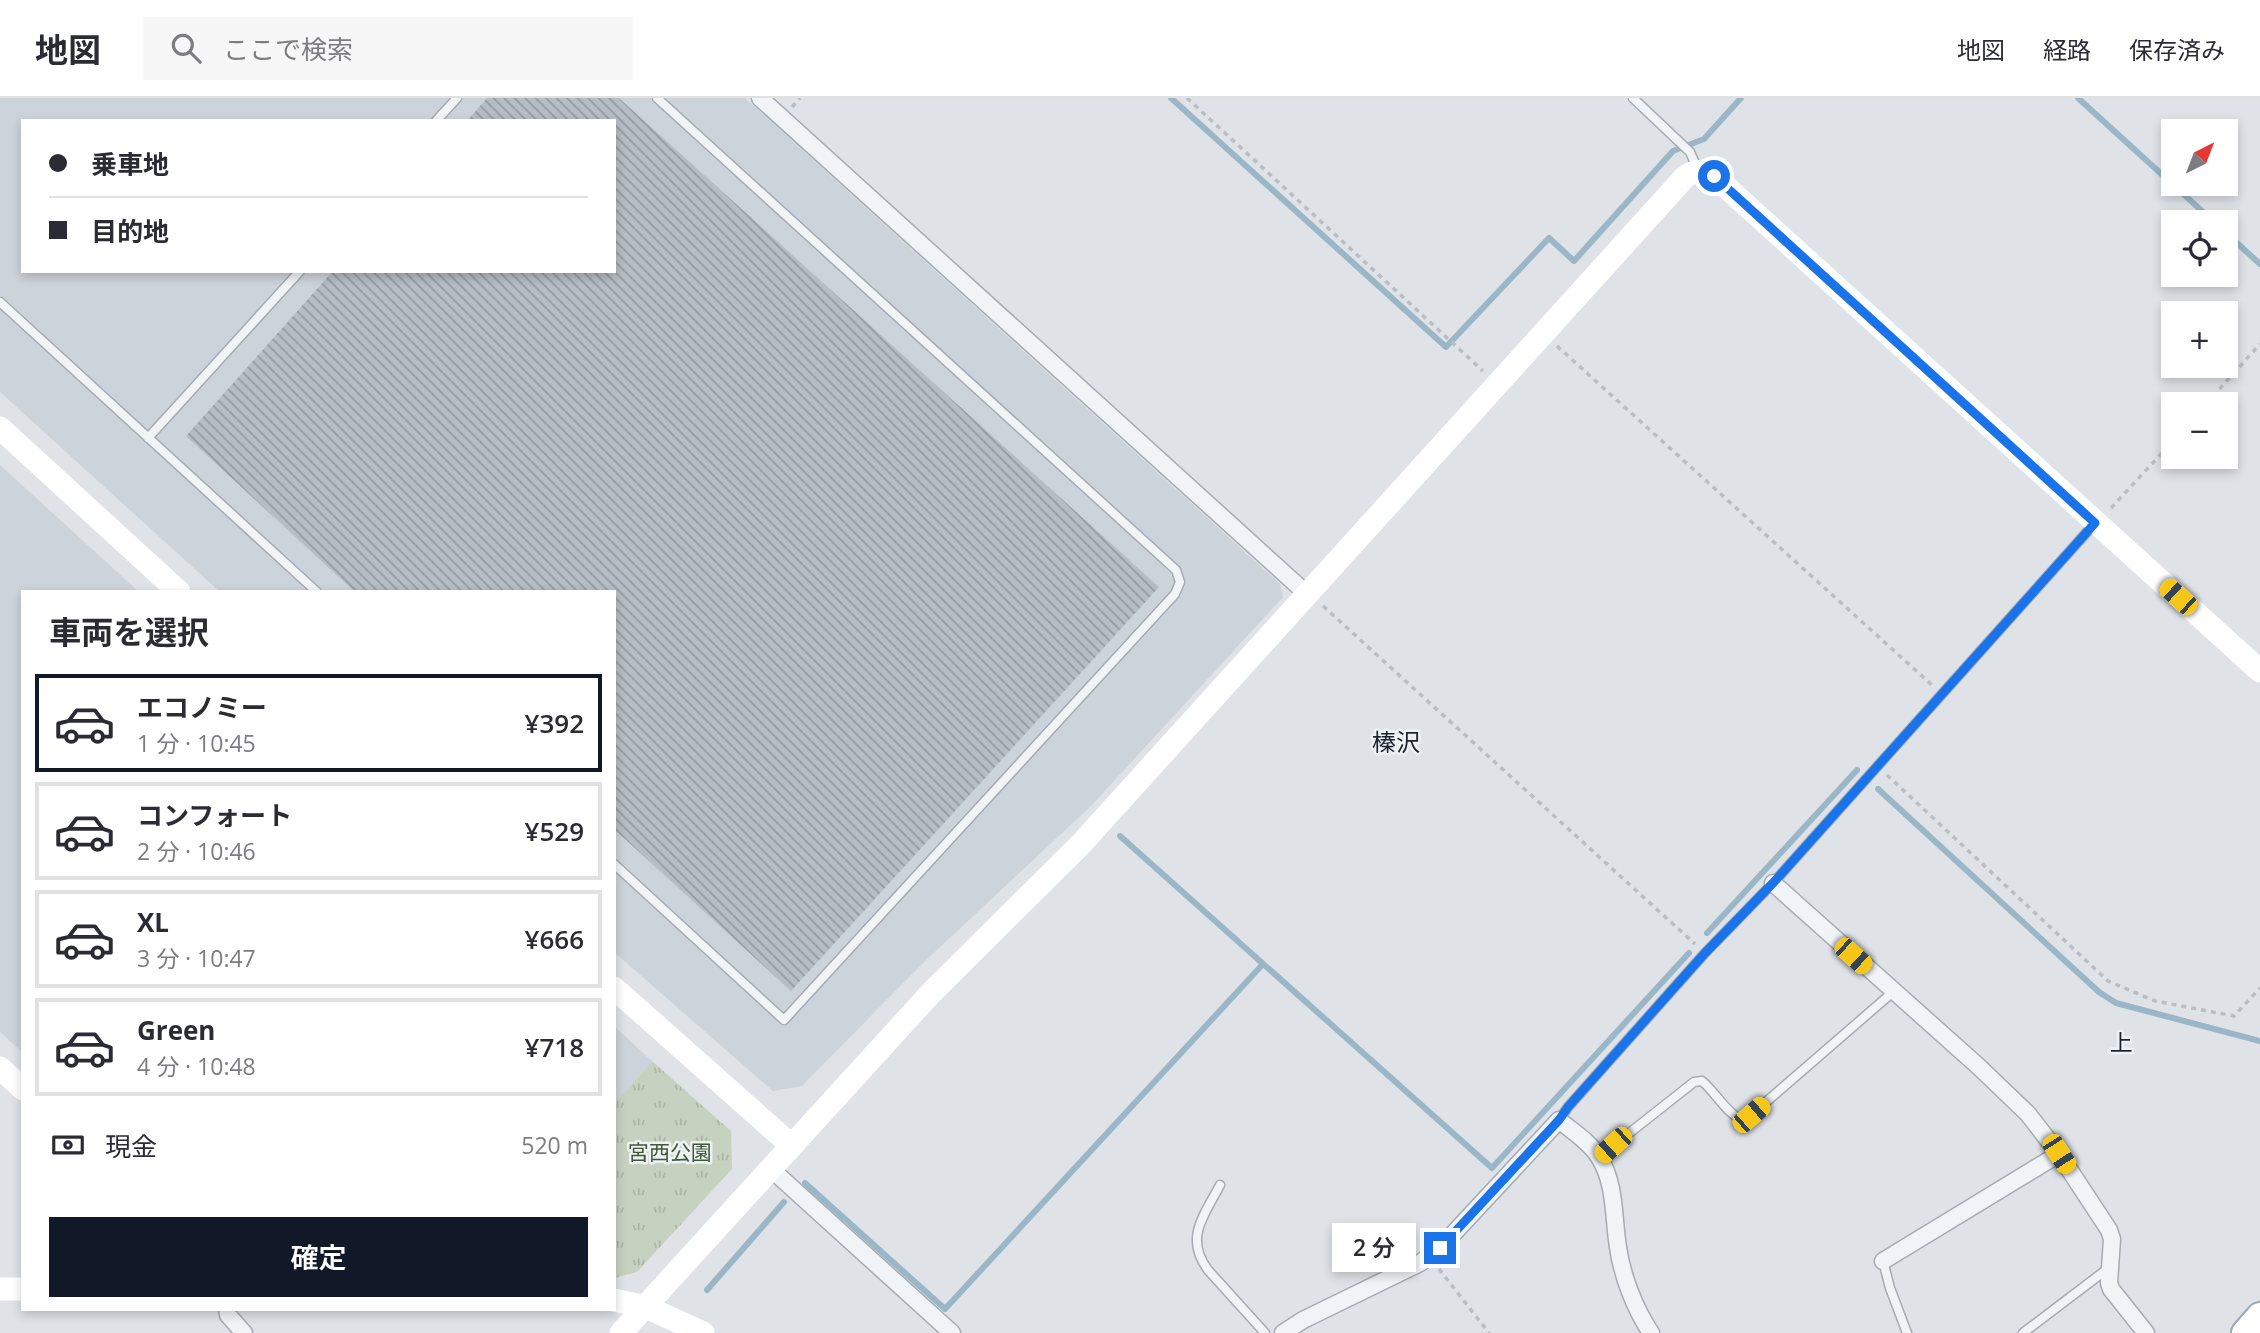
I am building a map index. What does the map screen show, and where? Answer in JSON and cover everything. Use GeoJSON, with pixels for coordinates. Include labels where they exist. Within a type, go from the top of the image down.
{"type":"FeatureCollection","features":[{"type":"Feature","properties":{"kind":"main road"},"geometry":{"type":"LineString","coordinates":[[2245,1333],[2260,1316]]}},
{"type":"Feature","properties":{"kind":"street"},"geometry":{"type":"LineString","coordinates":[[760,98],[1307,594]]}},
{"type":"Feature","properties":{"kind":"street"},"geometry":{"type":"LineString","coordinates":[[621,1333],[930,993],[1081,844],[1685,177],[1698,170],[1714,176],[2260,671]]}},
{"type":"Feature","properties":{"kind":"street"},"geometry":{"type":"LineString","coordinates":[[0,428],[177,590]]}},
{"type":"Feature","properties":{"kind":"street"},"geometry":{"type":"LineString","coordinates":[[1773,883],[2018,1104],[2059,1154],[2109,1230],[2112,1239],[2109,1283],[2111,1289],[2146,1333]]}},
{"type":"Feature","properties":{"kind":"street"},"geometry":{"type":"LineString","coordinates":[[616,990],[791,1145]]}},
{"type":"Feature","properties":{"kind":"street"},"geometry":{"type":"LineString","coordinates":[[0,1068],[21,1087]]}},
{"type":"Feature","properties":{"kind":"street"},"geometry":{"type":"LineString","coordinates":[[1283,1333],[1303,1320],[1420,1263],[1440,1248],[1559,1120],[1592,1147],[1599,1157],[1611,1187],[1618,1250],[1627,1281],[1641,1319],[1651,1333]]}},
{"type":"Feature","properties":{"kind":"street"},"geometry":{"type":"LineString","coordinates":[[1884,1261],[2059,1154]]}},
{"type":"Feature","properties":{"kind":"street"},"geometry":{"type":"LineString","coordinates":[[770,1168],[952,1333]]}},
{"type":"Feature","properties":{"kind":"street"},"geometry":{"type":"LineString","coordinates":[[0,1289],[21,1290]]}},
{"type":"Feature","properties":{"kind":"street"},"geometry":{"type":"LineString","coordinates":[[616,1300],[646,1307],[703,1333]]}},
{"type":"Feature","properties":{"kind":"street"},"geometry":{"type":"LineString","coordinates":[[227,1311],[244,1333]]}},
{"type":"Feature","properties":{"kind":"lane"},"geometry":{"type":"LineString","coordinates":[[438,119],[457,98]]}},
{"type":"Feature","properties":{"kind":"lane"},"geometry":{"type":"LineString","coordinates":[[616,866],[784,1020],[1175,594],[1180,582],[1176,569],[657,98]]}},
{"type":"Feature","properties":{"kind":"lane"},"geometry":{"type":"LineString","coordinates":[[1633,98],[1690,152],[1698,170]]}},
{"type":"Feature","properties":{"kind":"lane"},"geometry":{"type":"LineString","coordinates":[[148,438],[298,273]]}},
{"type":"Feature","properties":{"kind":"lane"},"geometry":{"type":"LineString","coordinates":[[0,302],[315,590]]}},
{"type":"Feature","properties":{"kind":"lane"},"geometry":{"type":"LineString","coordinates":[[1559,1120],[1705,953],[1773,883],[2095,523]]}},
{"type":"Feature","properties":{"kind":"lane"},"geometry":{"type":"LineString","coordinates":[[1599,1157],[1694,1082],[1702,1081],[1733,1115],[1741,1120],[1751,1115],[1893,992]]}},
{"type":"Feature","properties":{"kind":"lane"},"geometry":{"type":"LineString","coordinates":[[1220,1185],[1199,1228],[1196,1249],[1208,1270],[1265,1333]]}},
{"type":"Feature","properties":{"kind":"lane"},"geometry":{"type":"LineString","coordinates":[[1884,1261],[1890,1288],[1907,1333]]}},
{"type":"Feature","properties":{"kind":"lane"},"geometry":{"type":"LineString","coordinates":[[2023,1333],[2110,1267]]}},
{"type":"Feature","properties":{"kind":"path"},"geometry":{"type":"LineString","coordinates":[[1187,98],[1497,384]]}},
{"type":"Feature","properties":{"kind":"path"},"geometry":{"type":"LineString","coordinates":[[1544,333],[1942,695]]}},
{"type":"Feature","properties":{"kind":"path"},"geometry":{"type":"LineString","coordinates":[[2217,392],[2260,344]]}},
{"type":"Feature","properties":{"kind":"path"},"geometry":{"type":"LineString","coordinates":[[2095,523],[2161,454]]}},
{"type":"Feature","properties":{"kind":"path"},"geometry":{"type":"LineString","coordinates":[[1307,594],[1329,611],[1705,953]]}},
{"type":"Feature","properties":{"kind":"path"},"geometry":{"type":"LineString","coordinates":[[1878,766],[2108,981],[2155,1001],[2234,1016],[2260,988]]}},
{"type":"Feature","properties":{"kind":"path"},"geometry":{"type":"LineString","coordinates":[[1429,1256],[1489,1333]]}},
{"type":"Feature","properties":{"kind":"shaded area"},"geometry":{"type":"Polygon","coordinates":[[[0,98],[745,98],[1280,584],[1283,597],[1091,806],[923,963],[802,1086],[773,1091],[616,954],[616,590],[218,590],[0,392],[0,98]]]}},
{"type":"Feature","properties":{"kind":"shaded area"},"geometry":{"type":"Polygon","coordinates":[[[0,465],[137,590],[21,590],[21,1051],[0,1032],[0,465]]]}},
{"type":"Feature","properties":{"kind":"shaded area"},"geometry":{"type":"Polygon","coordinates":[[[616,1028],[652,1061],[616,1102],[616,1028]]]}},
{"type":"Feature","properties":{"kind":"green space","name":"宮西公園"},"geometry":{"type":"Polygon","coordinates":[[[652,1061],[731,1131],[732,1169],[637,1272],[616,1277],[616,1102],[652,1061]]]}},
{"type":"Feature","properties":{"kind":"building"},"geometry":{"type":"Polygon","coordinates":[[[487,98],[619,98],[1159,587],[791,991],[616,831],[616,590],[353,590],[186,436],[331,273],[616,273],[616,119],[469,119],[487,98]]]}},
{"type":"Feature","properties":{"kind":"waterway"},"geometry":{"type":"LineString","coordinates":[[1171,98],[1446,347],[1549,238],[1574,261],[1673,151],[1704,139],[1741,98]]}},
{"type":"Feature","properties":{"kind":"waterway"},"geometry":{"type":"LineString","coordinates":[[2078,98],[2201,210]]}},
{"type":"Feature","properties":{"kind":"waterway"},"geometry":{"type":"LineString","coordinates":[[2238,244],[2260,264]]}},
{"type":"Feature","properties":{"kind":"waterway"},"geometry":{"type":"LineString","coordinates":[[1707,933],[1857,770]]}},
{"type":"Feature","properties":{"kind":"waterway"},"geometry":{"type":"LineString","coordinates":[[1878,789],[2099,992],[2116,1003],[2260,1041]]}},
{"type":"Feature","properties":{"kind":"waterway"},"geometry":{"type":"LineString","coordinates":[[1120,836],[1492,1168],[1689,953]]}},
{"type":"Feature","properties":{"kind":"waterway"},"geometry":{"type":"LineString","coordinates":[[805,1183],[945,1309],[1263,964]]}},
{"type":"Feature","properties":{"kind":"waterway"},"geometry":{"type":"LineString","coordinates":[[707,1290],[784,1202]]}},
{"type":"Feature","properties":{"kind":"district","name":"榛沢"},"geometry":{"type":"Point","coordinates":[1396,743]}},
{"type":"Feature","properties":{"kind":"district","name":"上"},"geometry":{"type":"Point","coordinates":[2121,1043]}},
{"type":"Feature","properties":{"kind":"route"},"geometry":{"type":"LineString","coordinates":[[1440,1248],[1559,1120],[1705,953],[1773,883],[2095,523],[1714,176]]}}]}
